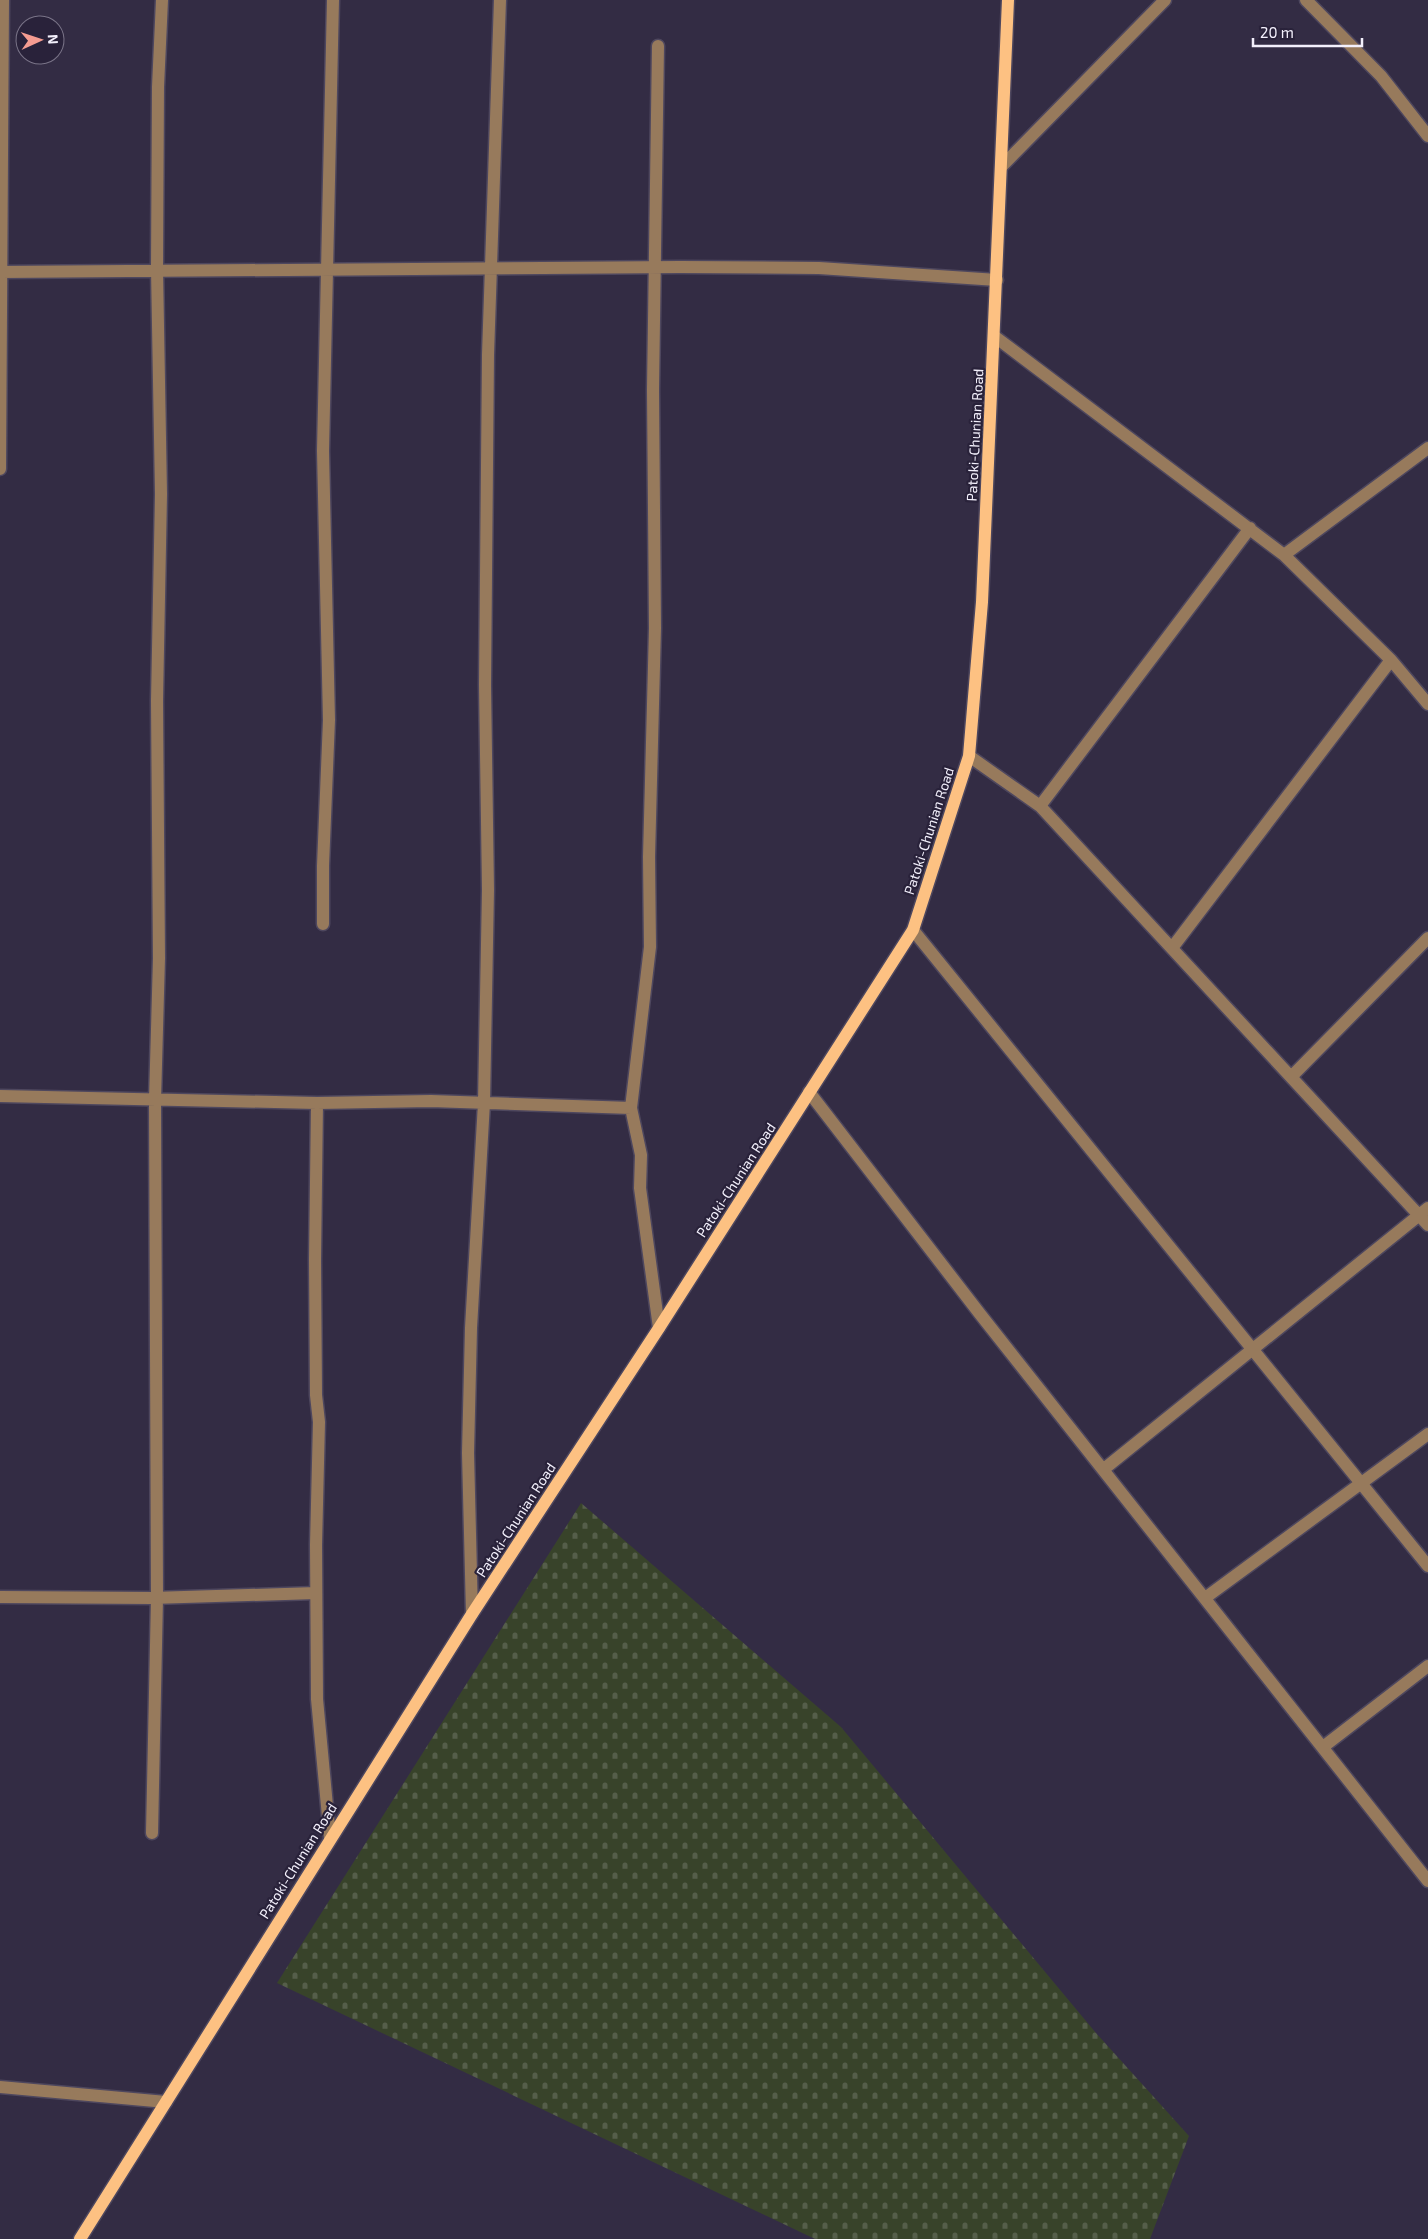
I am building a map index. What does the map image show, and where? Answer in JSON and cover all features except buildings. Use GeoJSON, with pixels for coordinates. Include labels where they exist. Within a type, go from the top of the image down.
{"type":"FeatureCollection","features":[{"type":"Feature","properties":{"kind":"main road","name":"Patoki-Chunian Road"},"geometry":{"type":"LineString","coordinates":[[80,2239],[472,1614],[659,1328],[913,930],[969,756],[982,602],[1008,0]]}},
{"type":"Feature","properties":{"kind":"street"},"geometry":{"type":"LineString","coordinates":[[0,469],[2,0]]}},
{"type":"Feature","properties":{"kind":"street"},"geometry":{"type":"LineString","coordinates":[[152,1833],[157,1598],[155,1100],[159,958],[156,701],[161,494],[157,270],[158,87],[162,0]]}},
{"type":"Feature","properties":{"kind":"street"},"geometry":{"type":"LineString","coordinates":[[323,924],[323,866],[329,720],[323,451],[333,0]]}},
{"type":"Feature","properties":{"kind":"street"},"geometry":{"type":"LineString","coordinates":[[472,1614],[468,1453],[472,1318],[484,1103],[488,890],[485,685],[490,269],[500,0]]}},
{"type":"Feature","properties":{"kind":"street"},"geometry":{"type":"LineString","coordinates":[[1002,166],[1165,0]]}},
{"type":"Feature","properties":{"kind":"street"},"geometry":{"type":"LineString","coordinates":[[1306,0],[1381,76],[1428,136]]}},
{"type":"Feature","properties":{"kind":"street"},"geometry":{"type":"LineString","coordinates":[[658,46],[654,267],[655,628],[649,857],[650,947],[631,1108],[641,1155],[640,1188],[659,1328]]}},
{"type":"Feature","properties":{"kind":"street"},"geometry":{"type":"LineString","coordinates":[[0,272],[654,267],[819,268],[997,280]]}},
{"type":"Feature","properties":{"kind":"street"},"geometry":{"type":"LineString","coordinates":[[994,336],[1284,555],[1391,660],[1428,704]]}},
{"type":"Feature","properties":{"kind":"street"},"geometry":{"type":"LineString","coordinates":[[1284,555],[1428,448]]}},
{"type":"Feature","properties":{"kind":"street"},"geometry":{"type":"LineString","coordinates":[[1040,806],[1250,528]]}},
{"type":"Feature","properties":{"kind":"street"},"geometry":{"type":"LineString","coordinates":[[1172,948],[1391,660]]}},
{"type":"Feature","properties":{"kind":"street"},"geometry":{"type":"LineString","coordinates":[[969,756],[1040,806],[1290,1076],[1424,1212],[1428,1225]]}},
{"type":"Feature","properties":{"kind":"street"},"geometry":{"type":"LineString","coordinates":[[913,930],[1428,1566]]}},
{"type":"Feature","properties":{"kind":"street"},"geometry":{"type":"LineString","coordinates":[[1290,1076],[1428,938]]}},
{"type":"Feature","properties":{"kind":"street"},"geometry":{"type":"LineString","coordinates":[[809,1092],[1428,1881]]}},
{"type":"Feature","properties":{"kind":"street"},"geometry":{"type":"LineString","coordinates":[[0,1096],[316,1103],[431,1101],[631,1108]]}},
{"type":"Feature","properties":{"kind":"street"},"geometry":{"type":"LineString","coordinates":[[316,1103],[316,1396],[319,1422],[316,1593],[317,1699],[330,1838]]}},
{"type":"Feature","properties":{"kind":"street"},"geometry":{"type":"LineString","coordinates":[[1104,1469],[1424,1212]]}},
{"type":"Feature","properties":{"kind":"street"},"geometry":{"type":"LineString","coordinates":[[1205,1598],[1428,1434]]}},
{"type":"Feature","properties":{"kind":"street"},"geometry":{"type":"LineString","coordinates":[[0,1597],[157,1598],[316,1593]]}},
{"type":"Feature","properties":{"kind":"street"},"geometry":{"type":"LineString","coordinates":[[1323,1748],[1428,1666]]}},
{"type":"Feature","properties":{"kind":"street"},"geometry":{"type":"LineString","coordinates":[[0,2087],[166,2102]]}},
{"type":"Feature","properties":{"kind":"green space"},"geometry":{"type":"Polygon","coordinates":[[[581,1503],[841,1727],[1096,2033],[1189,2136],[1150,2239],[815,2239],[277,1983],[581,1503]]]}}]}
